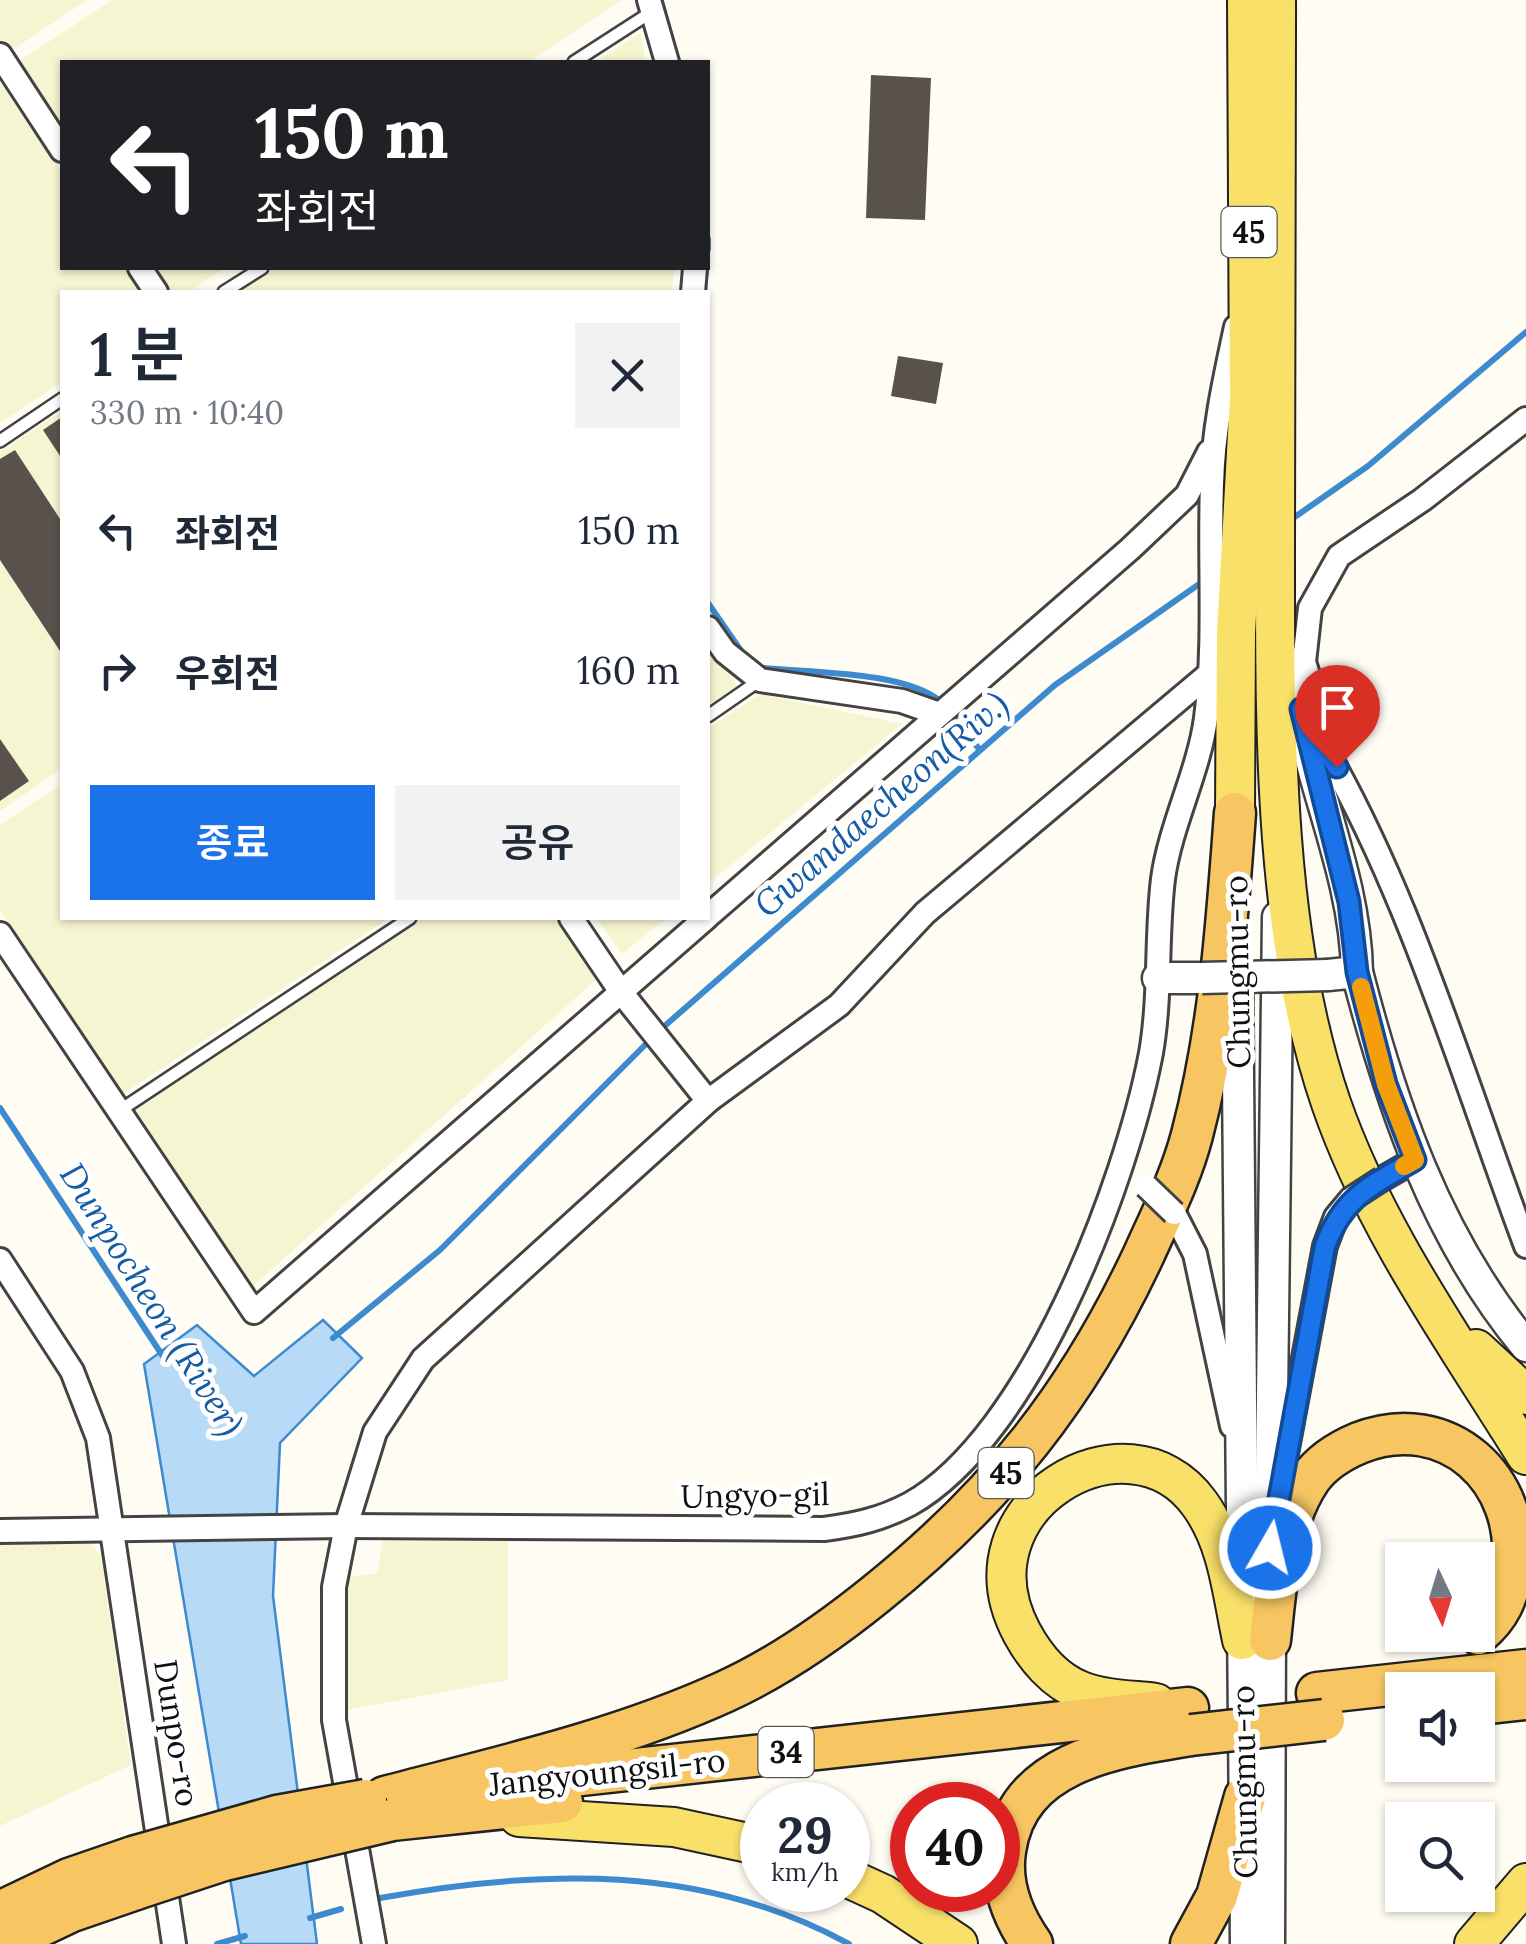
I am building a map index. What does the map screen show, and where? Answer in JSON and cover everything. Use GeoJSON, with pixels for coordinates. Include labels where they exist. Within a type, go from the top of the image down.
{"type":"FeatureCollection","features":[{"type":"Feature","properties":{"kind":"highway","name":"45"},"geometry":{"type":"LineString","coordinates":[[388,1809],[642,1726],[726,1691],[792,1656],[964,1521],[1032,1444],[1112,1323],[1175,1189],[1220,1004],[1235,813]]}},
{"type":"Feature","properties":{"kind":"highway"},"geometry":{"type":"LineString","coordinates":[[1256,1640],[1282,1550],[1311,1478],[1343,1450],[1384,1436],[1429,1437],[1470,1456],[1498,1486],[1507,1504],[1514,1541],[1510,1582],[1495,1618]]}},
{"type":"Feature","properties":{"kind":"highway"},"geometry":{"type":"LineString","coordinates":[[1321,1707],[1442,1652]]}},
{"type":"Feature","properties":{"kind":"highway","name":"34"},"geometry":{"type":"LineString","coordinates":[[1190,1721],[1321,1707],[1526,1670]]}},
{"type":"Feature","properties":{"kind":"highway"},"geometry":{"type":"LineString","coordinates":[[1495,1702],[1526,1698]]}},
{"type":"Feature","properties":{"kind":"highway","name":"34"},"geometry":{"type":"LineString","coordinates":[[1321,1707],[1385,1711]]}},
{"type":"Feature","properties":{"kind":"highway","name":"Jangyoungsil-ro"},"geometry":{"type":"LineString","coordinates":[[388,1809],[1190,1721]]}},
{"type":"Feature","properties":{"kind":"highway"},"geometry":{"type":"LineString","coordinates":[[1032,1944],[1013,1910],[1004,1876],[1006,1844],[1020,1807],[1046,1779],[1091,1756],[1190,1721]]}},
{"type":"Feature","properties":{"kind":"highway"},"geometry":{"type":"LineString","coordinates":[[1191,1944],[1217,1896],[1245,1797]]}},
{"type":"Feature","properties":{"kind":"highway","name":"34"},"geometry":{"type":"LineString","coordinates":[[0,1912],[69,1879],[224,1860],[388,1809]]}},
{"type":"Feature","properties":{"kind":"highway","name":"34"},"geometry":{"type":"LineString","coordinates":[[2,1944],[72,1911],[134,1873]]}},
{"type":"Feature","properties":{"kind":"main road","name":"Chungmu-ro"},"geometry":{"type":"LineString","coordinates":[[1248,0],[1250,265],[1275,622],[1280,805]]}},
{"type":"Feature","properties":{"kind":"main road","name":"Chungmu-ro"},"geometry":{"type":"LineString","coordinates":[[1235,813],[1219,654],[1261,456],[1276,0]]}},
{"type":"Feature","properties":{"kind":"main road","name":"45"},"geometry":{"type":"LineString","coordinates":[[1280,805],[1306,1012],[1355,1161],[1408,1264],[1526,1455]]}},
{"type":"Feature","properties":{"kind":"main road"},"geometry":{"type":"LineString","coordinates":[[1408,1264],[1466,1340],[1526,1395]]}},
{"type":"Feature","properties":{"kind":"main road"},"geometry":{"type":"LineString","coordinates":[[1190,1721],[1083,1692],[1056,1676],[1035,1654],[1018,1627],[1008,1583],[1014,1533],[1031,1504],[1060,1481],[1099,1468],[1142,1467],[1177,1481],[1202,1507],[1256,1640]]}},
{"type":"Feature","properties":{"kind":"main road"},"geometry":{"type":"LineString","coordinates":[[388,1809],[674,1827],[740,1841]]}},
{"type":"Feature","properties":{"kind":"main road"},"geometry":{"type":"LineString","coordinates":[[1474,1944],[1526,1883]]}},
{"type":"Feature","properties":{"kind":"main road"},"geometry":{"type":"LineString","coordinates":[[870,1888],[958,1944]]}},
{"type":"Feature","properties":{"kind":"street"},"geometry":{"type":"LineString","coordinates":[[651,5],[665,60]]}},
{"type":"Feature","properties":{"kind":"street"},"geometry":{"type":"LineString","coordinates":[[0,55],[60,147]]}},
{"type":"Feature","properties":{"kind":"street"},"geometry":{"type":"LineString","coordinates":[[710,914],[1187,495],[1215,440],[1250,265]]}},
{"type":"Feature","properties":{"kind":"street"},"geometry":{"type":"LineString","coordinates":[[1337,767],[1304,662],[1310,608],[1339,556],[1422,500],[1526,420]]}},
{"type":"Feature","properties":{"kind":"street","name":"Ungyo-gil"},"geometry":{"type":"LineString","coordinates":[[0,1531],[338,1526],[824,1529],[866,1524],[912,1503],[958,1466],[1011,1399],[1052,1331],[1117,1178],[1150,1052],[1164,877],[1206,722],[1219,654],[1212,482],[1215,440]]}},
{"type":"Feature","properties":{"kind":"street"},"geometry":{"type":"LineString","coordinates":[[1275,622],[1301,709],[1356,938],[1343,974],[1415,1160],[1485,1296],[1526,1346]]}},
{"type":"Feature","properties":{"kind":"street"},"geometry":{"type":"LineString","coordinates":[[710,631],[726,652],[760,680],[902,700],[939,714]]}},
{"type":"Feature","properties":{"kind":"street"},"geometry":{"type":"LineString","coordinates":[[374,1944],[334,1720],[332,1624],[338,1526],[375,1432],[423,1360],[702,1092],[839,1005],[924,913],[1219,654]]}},
{"type":"Feature","properties":{"kind":"street"},"geometry":{"type":"LineString","coordinates":[[1301,709],[1337,767],[1389,878],[1526,1246]]}},
{"type":"Feature","properties":{"kind":"street","name":"Chungmu-ro"},"geometry":{"type":"LineString","coordinates":[[1246,1944],[1245,1797],[1256,1640],[1270,1528],[1280,805]]}},
{"type":"Feature","properties":{"kind":"street","name":"Chungmu-ro"},"geometry":{"type":"LineString","coordinates":[[1235,813],[1242,1470],[1256,1640],[1268,1944]]}},
{"type":"Feature","properties":{"kind":"street"},"geometry":{"type":"LineString","coordinates":[[572,920],[624,996],[702,1092]]}},
{"type":"Feature","properties":{"kind":"street"},"geometry":{"type":"LineString","coordinates":[[0,934],[254,1312],[624,996],[704,920]]}},
{"type":"Feature","properties":{"kind":"street"},"geometry":{"type":"LineString","coordinates":[[1158,978],[1343,974]]}},
{"type":"Feature","properties":{"kind":"street"},"geometry":{"type":"LineString","coordinates":[[1270,1528],[1325,1246],[1336,1217],[1351,1199],[1415,1160]]}},
{"type":"Feature","properties":{"kind":"street"},"geometry":{"type":"LineString","coordinates":[[1117,1178],[1146,1186],[1174,1213],[1196,1254],[1242,1470]]}},
{"type":"Feature","properties":{"kind":"street","name":"Dunpo-ro"},"geometry":{"type":"LineString","coordinates":[[0,1260],[84,1396],[98,1438],[146,1737],[174,1944]]}},
{"type":"Feature","properties":{"kind":"lane"},"geometry":{"type":"LineString","coordinates":[[577,60],[651,5]]}},
{"type":"Feature","properties":{"kind":"lane"},"geometry":{"type":"LineString","coordinates":[[227,290],[259,270]]}},
{"type":"Feature","properties":{"kind":"lane"},"geometry":{"type":"LineString","coordinates":[[0,440],[60,400]]}},
{"type":"Feature","properties":{"kind":"lane"},"geometry":{"type":"LineString","coordinates":[[710,715],[760,680]]}},
{"type":"Feature","properties":{"kind":"lane"},"geometry":{"type":"LineString","coordinates":[[119,1110],[407,920]]}},
{"type":"Feature","properties":{"kind":"green space"},"geometry":{"type":"Polygon","coordinates":[[[0,0],[87,0],[8,53],[0,42],[0,0]]]}},
{"type":"Feature","properties":{"kind":"green space"},"geometry":{"type":"Polygon","coordinates":[[[112,0],[622,0],[532,60],[60,60],[60,133],[13,65],[112,0]]]}},
{"type":"Feature","properties":{"kind":"green space"},"geometry":{"type":"Polygon","coordinates":[[[641,33],[645,60],[597,60],[641,33]]]}},
{"type":"Feature","properties":{"kind":"green space"},"geometry":{"type":"Polygon","coordinates":[[[0,78],[60,169],[60,270],[126,270],[141,290],[60,290],[60,383],[0,423],[0,78]]]}},
{"type":"Feature","properties":{"kind":"green space"},"geometry":{"type":"Polygon","coordinates":[[[155,270],[222,270],[191,290],[170,290],[155,270]]]}},
{"type":"Feature","properties":{"kind":"green space"},"geometry":{"type":"Polygon","coordinates":[[[267,270],[675,270],[671,290],[233,290],[267,270]]]}},
{"type":"Feature","properties":{"kind":"green space"},"geometry":{"type":"Polygon","coordinates":[[[60,412],[60,769],[0,811],[0,452],[60,412]]]}},
{"type":"Feature","properties":{"kind":"green space"},"geometry":{"type":"Polygon","coordinates":[[[710,643],[737,686],[710,705],[710,643]]]}},
{"type":"Feature","properties":{"kind":"green space"},"geometry":{"type":"Polygon","coordinates":[[[761,694],[902,724],[710,882],[710,727],[761,694]]]}},
{"type":"Feature","properties":{"kind":"green space"},"geometry":{"type":"Polygon","coordinates":[[[60,785],[60,920],[386,920],[119,1097],[0,911],[0,825],[60,785]]]}},
{"type":"Feature","properties":{"kind":"green space"},"geometry":{"type":"Polygon","coordinates":[[[419,920],[561,920],[598,978],[251,1288],[130,1113],[419,920]]]}},
{"type":"Feature","properties":{"kind":"green space"},"geometry":{"type":"Polygon","coordinates":[[[597,920],[664,920],[622,954],[597,920]]]}},
{"type":"Feature","properties":{"kind":"green space"},"geometry":{"type":"Polygon","coordinates":[[[383,1541],[508,1541],[508,1680],[342,1711],[339,1625],[346,1577],[377,1574],[383,1541]]]}},
{"type":"Feature","properties":{"kind":"green space"},"geometry":{"type":"Polygon","coordinates":[[[0,1543],[91,1544],[101,1555],[131,1765],[0,1826],[0,1543]]]}},
{"type":"Feature","properties":{"kind":"water"},"geometry":{"type":"Polygon","coordinates":[[[323,1320],[362,1358],[280,1443],[273,1596],[317,1944],[241,1944],[144,1364],[197,1325],[254,1376],[323,1320]]]}},
{"type":"Feature","properties":{"kind":"building"},"geometry":{"type":"Polygon","coordinates":[[[871,75],[931,78],[925,220],[866,218],[871,75]]]}},
{"type":"Feature","properties":{"kind":"building"},"geometry":{"type":"Polygon","coordinates":[[[898,356],[943,363],[936,404],[891,396],[898,356]]]}},
{"type":"Feature","properties":{"kind":"building"},"geometry":{"type":"Polygon","coordinates":[[[60,418],[60,456],[43,430],[60,418]]]}},
{"type":"Feature","properties":{"kind":"building"},"geometry":{"type":"Polygon","coordinates":[[[15,450],[60,519],[60,651],[0,560],[0,459],[15,450]]]}},
{"type":"Feature","properties":{"kind":"building"},"geometry":{"type":"Polygon","coordinates":[[[0,739],[29,781],[0,801],[0,739]]]}},
{"type":"Feature","properties":{"kind":"waterway"},"geometry":{"type":"LineString","coordinates":[[661,1],[676,56]]}},
{"type":"Feature","properties":{"kind":"waterway"},"geometry":{"type":"LineString","coordinates":[[704,290],[706,270]]}},
{"type":"Feature","properties":{"kind":"waterway","name":"Gwandaecheon(Riv.)"},"geometry":{"type":"LineString","coordinates":[[1289,521],[1368,466],[1526,332]]}},
{"type":"Feature","properties":{"kind":"waterway","name":"Gwandaecheon(Riv.)"},"geometry":{"type":"LineString","coordinates":[[660,1030],[1055,685],[1205,580]]}},
{"type":"Feature","properties":{"kind":"waterway"},"geometry":{"type":"LineString","coordinates":[[710,606],[744,655]]}},
{"type":"Feature","properties":{"kind":"waterway"},"geometry":{"type":"LineString","coordinates":[[756,667],[878,678],[902,683],[940,701]]}},
{"type":"Feature","properties":{"kind":"waterway"},"geometry":{"type":"LineString","coordinates":[[954,718],[980,750]]}},
{"type":"Feature","properties":{"kind":"waterway","name":"Gwandaecheon(Riv.)"},"geometry":{"type":"LineString","coordinates":[[333,1338],[440,1250],[651,1039]]}},
{"type":"Feature","properties":{"kind":"waterway","name":"Dunpocheon (River)"},"geometry":{"type":"LineString","coordinates":[[0,1108],[164,1358]]}},
{"type":"Feature","properties":{"kind":"waterway"},"geometry":{"type":"LineString","coordinates":[[380,1898],[500,1882],[619,1880],[678,1886],[736,1899],[793,1918],[849,1944]]}},
{"type":"Feature","properties":{"kind":"waterway"},"geometry":{"type":"LineString","coordinates":[[310,1918],[341,1909]]}},
{"type":"Feature","properties":{"kind":"waterway"},"geometry":{"type":"LineString","coordinates":[[217,1944],[245,1936]]}},
{"type":"Feature","properties":{"kind":"slow traffic"},"geometry":{"type":"LineString","coordinates":[[1361,987],[1386,1084],[1415,1160],[1404,1166]]}},
{"type":"Feature","properties":{"kind":"route"},"geometry":{"type":"LineString","coordinates":[[1270,1548],[1270,1528],[1292,1434],[1325,1246],[1336,1217],[1351,1199],[1415,1160],[1386,1084],[1357,972],[1349,902],[1312,766],[1301,709],[1337,767]]}}]}
